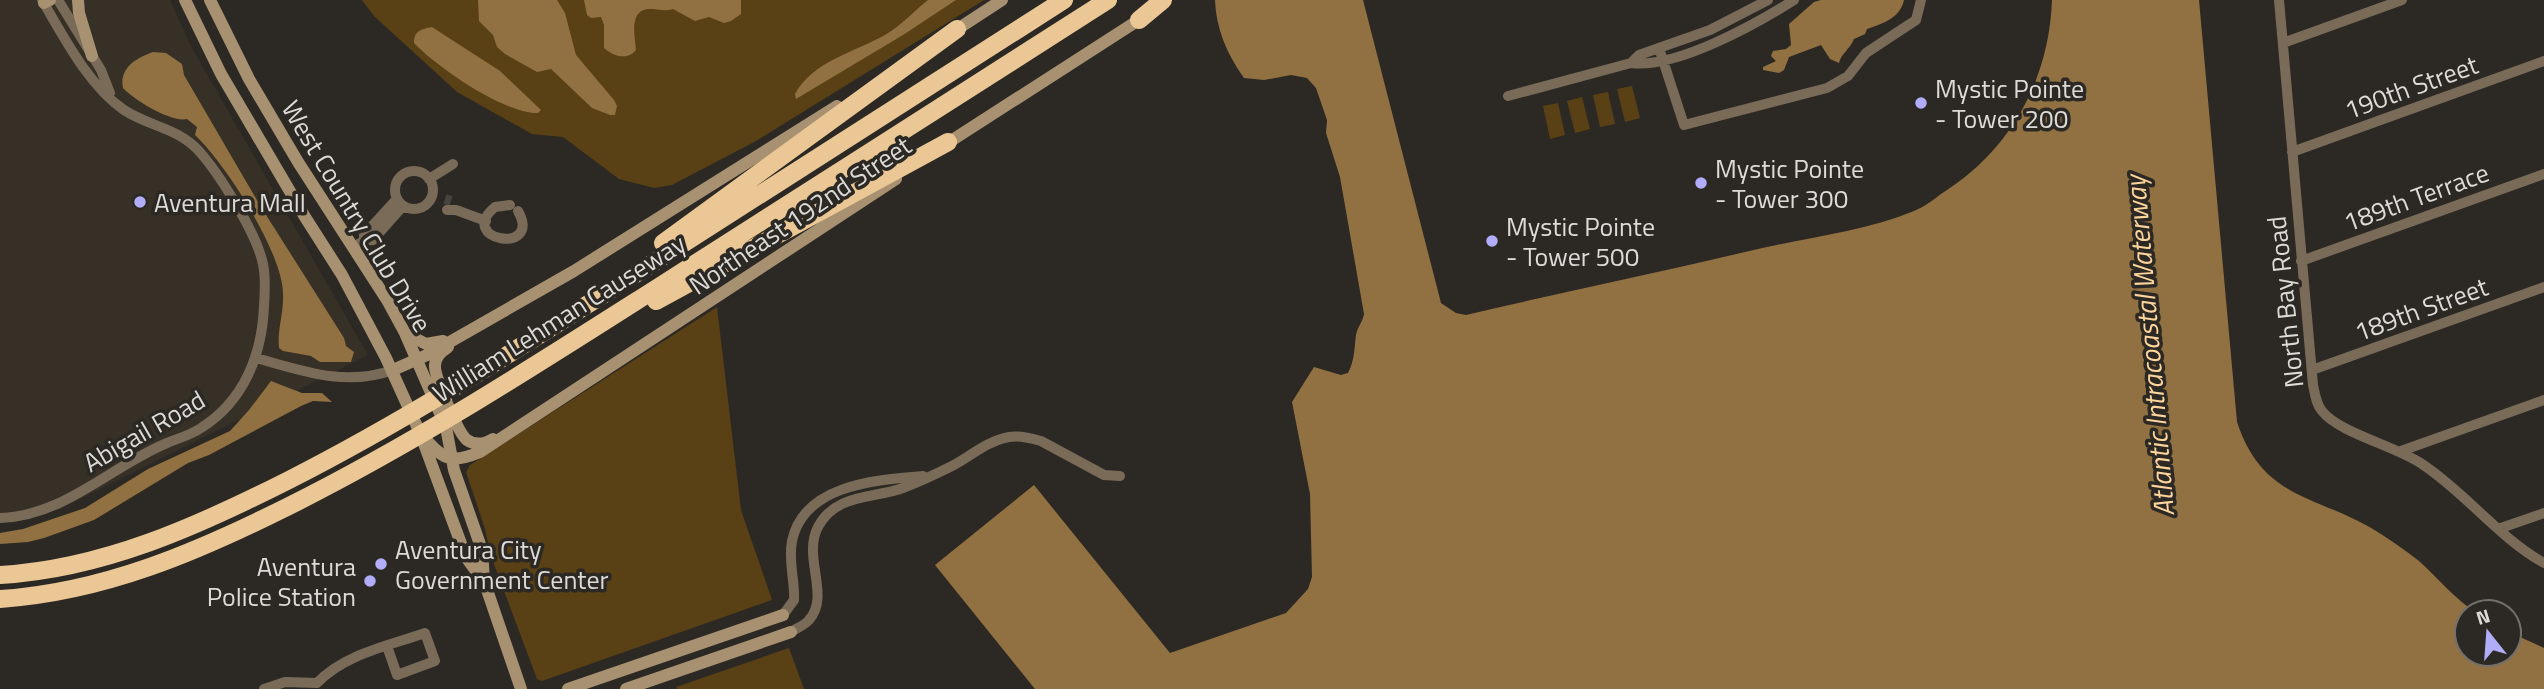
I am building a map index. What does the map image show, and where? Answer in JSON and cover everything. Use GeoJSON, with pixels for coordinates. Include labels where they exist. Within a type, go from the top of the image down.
{"type":"FeatureCollection","features":[{"type":"Feature","properties":{"kind":"highway","name":"William Lehman Causeway"},"geometry":{"type":"LineString","coordinates":[[0,575],[82,564],[160,539],[256,496],[390,426],[465,382],[1064,0]]}},
{"type":"Feature","properties":{"kind":"highway","name":"William Lehman Causeway"},"geometry":{"type":"LineString","coordinates":[[0,598],[83,587],[162,564],[249,526],[399,448],[475,404],[1108,0]]}},
{"type":"Feature","properties":{"kind":"highway"},"geometry":{"type":"LineString","coordinates":[[1139,20],[1163,0]]}},
{"type":"Feature","properties":{"kind":"highway"},"geometry":{"type":"LineString","coordinates":[[596,299],[655,249],[957,29]]}},
{"type":"Feature","properties":{"kind":"highway"},"geometry":{"type":"LineString","coordinates":[[497,390],[550,368],[653,303],[948,142]]}},
{"type":"Feature","properties":{"kind":"street","name":"Abigail Road"},"geometry":{"type":"LineString","coordinates":[[58,0],[92,56],[115,102]]}},
{"type":"Feature","properties":{"kind":"street"},"geometry":{"type":"LineString","coordinates":[[78,0],[79,13],[92,56]]}},
{"type":"Feature","properties":{"kind":"street","name":"West Country Club Drive"},"geometry":{"type":"LineString","coordinates":[[184,0],[221,74],[330,257],[393,370],[420,433],[466,557],[484,581]]}},
{"type":"Feature","properties":{"kind":"street","name":"West Country Club Drive"},"geometry":{"type":"LineString","coordinates":[[210,0],[249,79],[274,122],[358,244],[405,333],[443,420],[452,460],[482,550],[484,581],[521,689]]}},
{"type":"Feature","properties":{"kind":"street"},"geometry":{"type":"LineString","coordinates":[[256,358],[315,375],[338,378],[369,377],[417,360],[538,293],[633,236],[1002,0]]}},
{"type":"Feature","properties":{"kind":"street","name":"Northeast 192nd Street"},"geometry":{"type":"LineString","coordinates":[[452,460],[485,450],[761,269],[948,142],[1171,0]]}},
{"type":"Feature","properties":{"kind":"street"},"geometry":{"type":"LineString","coordinates":[[1631,63],[1639,55],[1710,30],[1768,0]]}},
{"type":"Feature","properties":{"kind":"street"},"geometry":{"type":"LineString","coordinates":[[1508,96],[1631,63],[1643,65],[1663,60],[1716,43],[1794,0]]}},
{"type":"Feature","properties":{"kind":"street"},"geometry":{"type":"LineString","coordinates":[[1658,48],[1684,125],[1827,88],[1848,76],[1866,53],[1916,20],[1921,0]]}},
{"type":"Feature","properties":{"kind":"street","name":"North Bay Road"},"geometry":{"type":"LineString","coordinates":[[2279,0],[2312,370],[2315,396],[2323,413],[2423,464],[2528,554],[2544,563]]}},
{"type":"Feature","properties":{"kind":"street"},"geometry":{"type":"LineString","coordinates":[[2283,43],[2402,0]]}},
{"type":"Feature","properties":{"kind":"street","name":"Abigail Road"},"geometry":{"type":"LineString","coordinates":[[45,1],[105,83]]}},
{"type":"Feature","properties":{"kind":"street","name":"Abigail Road"},"geometry":{"type":"LineString","coordinates":[[0,518],[58,505],[145,453],[201,429],[234,399],[256,358],[263,326],[265,275],[257,242],[209,164],[183,137],[142,120],[115,102],[93,79],[45,1]]}},
{"type":"Feature","properties":{"kind":"street","name":"190th Street"},"geometry":{"type":"LineString","coordinates":[[2292,152],[2544,61]]}},
{"type":"Feature","properties":{"kind":"street"},"geometry":{"type":"LineString","coordinates":[[255,133],[274,122]]}},
{"type":"Feature","properties":{"kind":"street"},"geometry":{"type":"LineString","coordinates":[[429,180],[453,164]]}},
{"type":"Feature","properties":{"kind":"street"},"geometry":{"type":"LineString","coordinates":[[433,192],[426,203],[414,209],[400,202],[394,189],[405,173],[417,171],[429,180],[433,192],[448,206]]}},
{"type":"Feature","properties":{"kind":"street","name":"189th Terrace"},"geometry":{"type":"LineString","coordinates":[[2301,261],[2544,174]]}},
{"type":"Feature","properties":{"kind":"street"},"geometry":{"type":"LineString","coordinates":[[330,257],[373,240],[400,202]]}},
{"type":"Feature","properties":{"kind":"street"},"geometry":{"type":"LineString","coordinates":[[426,203],[448,206],[486,221]]}},
{"type":"Feature","properties":{"kind":"street"},"geometry":{"type":"LineString","coordinates":[[495,207],[514,208],[522,221],[522,227],[519,233],[509,240],[498,239],[493,237],[486,227],[486,221],[487,215],[495,207]]}},
{"type":"Feature","properties":{"kind":"street","name":"189th Street"},"geometry":{"type":"LineString","coordinates":[[2312,370],[2544,287]]}},
{"type":"Feature","properties":{"kind":"street"},"geometry":{"type":"LineString","coordinates":[[405,333],[432,344],[466,332]]}},
{"type":"Feature","properties":{"kind":"street"},"geometry":{"type":"LineString","coordinates":[[466,332],[439,355],[435,367],[438,380],[464,437],[474,443],[485,443],[530,418]]}},
{"type":"Feature","properties":{"kind":"street"},"geometry":{"type":"LineString","coordinates":[[2401,451],[2544,400]]}},
{"type":"Feature","properties":{"kind":"street"},"geometry":{"type":"LineString","coordinates":[[420,433],[437,451],[452,460]]}},
{"type":"Feature","properties":{"kind":"street"},"geometry":{"type":"LineString","coordinates":[[626,689],[792,632],[809,621],[816,610],[818,596],[812,561],[814,543],[818,528],[837,506],[858,497],[900,489],[931,476],[989,444],[1019,437],[1053,446],[1104,475],[1119,477]]}},
{"type":"Feature","properties":{"kind":"street"},"geometry":{"type":"LineString","coordinates":[[467,457],[464,476],[470,514]]}},
{"type":"Feature","properties":{"kind":"street"},"geometry":{"type":"LineString","coordinates":[[568,689],[783,615],[792,607],[794,600],[790,566],[792,539],[811,508],[847,487],[931,476]]}},
{"type":"Feature","properties":{"kind":"street"},"geometry":{"type":"LineString","coordinates":[[2498,529],[2544,513]]}},
{"type":"Feature","properties":{"kind":"street"},"geometry":{"type":"LineString","coordinates":[[264,689],[292,685],[318,686],[330,670],[342,662],[387,646],[425,633],[435,661],[397,675],[387,646]]}},
{"type":"Feature","properties":{"kind":"street"},"geometry":{"type":"LineString","coordinates":[[680,650],[682,670]]}},
{"type":"Feature","properties":{"kind":"shaded area","name":"Aventura Mall"},"geometry":{"type":"Polygon","coordinates":[[[0,0],[170,0],[192,48],[368,355],[58,510],[0,523],[0,0]]]}},
{"type":"Feature","properties":{"kind":"shaded area"},"geometry":{"type":"Polygon","coordinates":[[[362,0],[984,0],[756,141],[672,185],[654,188],[619,179],[563,137],[532,134],[457,92],[374,16],[362,0]]]}},
{"type":"Feature","properties":{"kind":"shaded area"},"geometry":{"type":"Polygon","coordinates":[[[1632,86],[1640,118],[1625,122],[1617,89],[1632,86]]]}},
{"type":"Feature","properties":{"kind":"shaded area"},"geometry":{"type":"Polygon","coordinates":[[[1608,92],[1615,124],[1600,127],[1593,95],[1608,92]]]}},
{"type":"Feature","properties":{"kind":"shaded area"},"geometry":{"type":"Polygon","coordinates":[[[1582,97],[1590,129],[1575,133],[1567,101],[1582,97]]]}},
{"type":"Feature","properties":{"kind":"shaded area"},"geometry":{"type":"Polygon","coordinates":[[[1558,103],[1565,135],[1550,139],[1543,106],[1558,103]]]}},
{"type":"Feature","properties":{"kind":"shaded area"},"geometry":{"type":"Polygon","coordinates":[[[717,307],[741,510],[772,600],[542,681],[537,679],[491,556],[466,472],[470,465],[717,307]]]}},
{"type":"Feature","properties":{"kind":"shaded area"},"geometry":{"type":"Polygon","coordinates":[[[789,648],[804,689],[676,687],[789,648]]]}},
{"type":"Feature","properties":{"kind":"water"},"geometry":{"type":"Polygon","coordinates":[[[478,0],[557,0],[565,13],[576,55],[614,100],[617,106],[615,115],[592,108],[551,69],[537,72],[505,54],[497,47],[493,35],[479,21],[478,0]]]}},
{"type":"Feature","properties":{"kind":"water"},"geometry":{"type":"Polygon","coordinates":[[[584,0],[741,0],[741,14],[724,23],[709,17],[695,21],[673,9],[644,10],[639,13],[634,24],[636,50],[620,56],[604,48],[604,25],[601,17],[591,18],[587,15],[584,0]]]}},
{"type":"Feature","properties":{"kind":"water"},"geometry":{"type":"Polygon","coordinates":[[[928,0],[956,0],[796,99],[795,94],[812,73],[891,31],[928,0]]]}},
{"type":"Feature","properties":{"kind":"water","name":"Atlantic Intracoastal Waterway"},"geometry":{"type":"Polygon","coordinates":[[[1215,0],[1363,0],[1441,303],[1456,313],[1466,315],[1852,230],[1914,211],[1965,177],[2006,135],[2034,86],[2049,30],[2052,0],[2199,0],[2237,422],[2249,449],[2279,483],[2297,494],[2361,522],[2384,536],[2419,561],[2458,598],[2453,598],[2453,668],[2523,668],[2523,638],[2544,648],[2544,689],[1035,689],[935,565],[1034,485],[1170,653],[1286,613],[1308,589],[1312,577],[1310,494],[1292,402],[1314,367],[1341,375],[1348,373],[1364,314],[1340,177],[1326,133],[1327,120],[1316,88],[1307,78],[1291,75],[1264,80],[1244,78],[1232,60],[1218,21],[1215,0]]]}},
{"type":"Feature","properties":{"kind":"water"},"geometry":{"type":"Polygon","coordinates":[[[1904,0],[1895,16],[1867,29],[1865,34],[1854,39],[1839,63],[1830,59],[1821,45],[1789,57],[1784,70],[1779,73],[1763,70],[1763,67],[1776,61],[1771,56],[1773,51],[1786,49],[1791,45],[1789,24],[1814,2],[1904,0]]]}},
{"type":"Feature","properties":{"kind":"water"},"geometry":{"type":"Polygon","coordinates":[[[432,27],[500,71],[541,110],[538,113],[507,106],[472,87],[439,64],[414,43],[419,31],[432,27]]]}},
{"type":"Feature","properties":{"kind":"water"},"geometry":{"type":"Polygon","coordinates":[[[153,52],[166,53],[182,64],[184,75],[261,207],[344,338],[346,346],[354,352],[351,362],[320,362],[311,356],[279,348],[283,301],[280,277],[263,233],[250,210],[221,166],[195,135],[197,127],[187,119],[172,118],[154,110],[123,88],[126,69],[141,57],[153,52]]]}},
{"type":"Feature","properties":{"kind":"water"},"geometry":{"type":"Polygon","coordinates":[[[271,381],[302,393],[322,393],[332,402],[313,401],[301,406],[209,455],[188,463],[94,520],[44,538],[0,544],[0,533],[23,529],[85,508],[148,469],[230,431],[271,381]]]}},
{"type":"Feature","properties":{"kind":"tunnel"},"geometry":{"type":"LineString","coordinates":[[445,199],[451,201]]}},
{"type":"Feature","properties":{"kind":"place","name":"Mystic Pointe - Tower 200"},"geometry":{"type":"Point","coordinates":[1921,103]}},
{"type":"Feature","properties":{"kind":"place","name":"Mystic Pointe - Tower 300"},"geometry":{"type":"Point","coordinates":[1701,183]}},
{"type":"Feature","properties":{"kind":"place","name":"Aventura Mall"},"geometry":{"type":"Point","coordinates":[140,202]}},
{"type":"Feature","properties":{"kind":"place","name":"Mystic Pointe - Tower 500"},"geometry":{"type":"Point","coordinates":[1492,241]}},
{"type":"Feature","properties":{"kind":"place","name":"Aventura City Government Center"},"geometry":{"type":"Point","coordinates":[381,564]}},
{"type":"Feature","properties":{"kind":"place","name":"Aventura Police Station"},"geometry":{"type":"Point","coordinates":[370,581]}}]}
